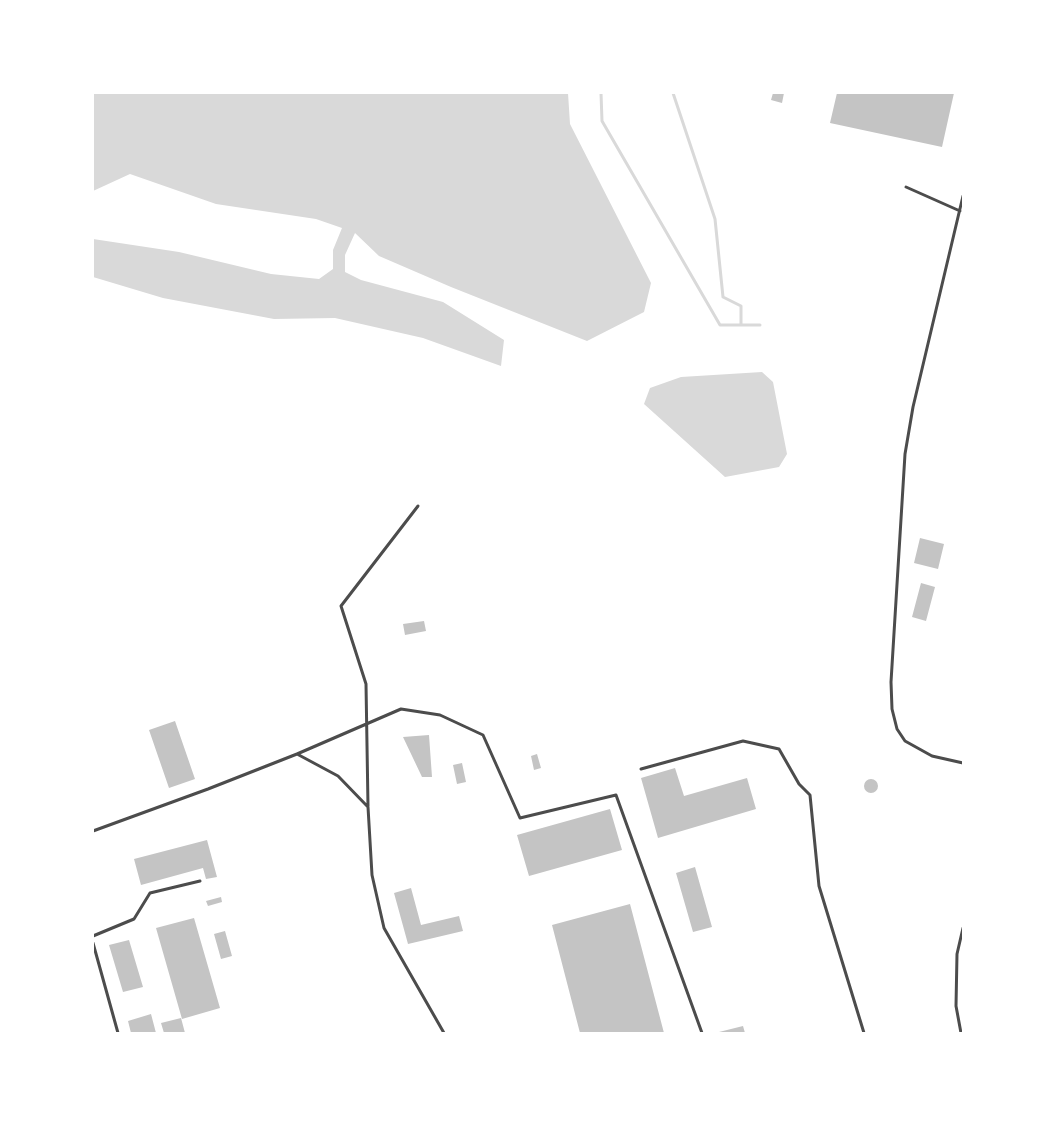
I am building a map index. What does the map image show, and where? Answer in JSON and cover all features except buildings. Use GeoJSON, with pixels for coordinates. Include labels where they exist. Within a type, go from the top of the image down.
{"type":"FeatureCollection","features":[{"type":"Feature","properties":{"kind":"lane"},"geometry":{"type":"LineString","coordinates":[[906,187],[960,211]]}},
{"type":"Feature","properties":{"kind":"lane"},"geometry":{"type":"LineString","coordinates":[[963,196],[905,454],[891,682],[892,709],[897,729],[905,741],[932,756],[963,763]]}},
{"type":"Feature","properties":{"kind":"lane"},"geometry":{"type":"LineString","coordinates":[[418,506],[341,606],[366,684],[368,807],[372,875],[384,928],[444,1033]]}},
{"type":"Feature","properties":{"kind":"lane"},"geometry":{"type":"LineString","coordinates":[[93,831],[208,789],[401,710],[440,715],[483,735],[520,818],[616,795],[702,1033]]}},
{"type":"Feature","properties":{"kind":"lane"},"geometry":{"type":"LineString","coordinates":[[641,769],[743,741],[779,749],[799,784],[810,795],[819,886],[864,1033]]}},
{"type":"Feature","properties":{"kind":"lane"},"geometry":{"type":"LineString","coordinates":[[297,754],[338,776],[368,807]]}},
{"type":"Feature","properties":{"kind":"lane"},"geometry":{"type":"LineString","coordinates":[[93,936],[134,919],[150,893],[200,881]]}},
{"type":"Feature","properties":{"kind":"lane"},"geometry":{"type":"LineString","coordinates":[[962,1033],[956,1006],[957,954],[963,928]]}},
{"type":"Feature","properties":{"kind":"lane"},"geometry":{"type":"LineString","coordinates":[[93,943],[118,1033]]}},
{"type":"Feature","properties":{"kind":"shaded area"},"geometry":{"type":"Polygon","coordinates":[[[93,93],[568,93],[570,124],[651,283],[644,312],[587,341],[379,256],[355,233],[345,255],[345,272],[361,280],[443,302],[504,340],[501,366],[423,338],[335,318],[274,319],[163,298],[93,277],[93,239],[179,252],[271,274],[319,279],[333,269],[333,250],[342,228],[316,219],[216,204],[130,174],[93,191],[93,93]]]}},
{"type":"Feature","properties":{"kind":"shaded area"},"geometry":{"type":"Polygon","coordinates":[[[762,372],[773,382],[787,454],[779,467],[725,477],[644,404],[650,388],[681,377],[762,372]]]}},
{"type":"Feature","properties":{"kind":"waterway"},"geometry":{"type":"LineString","coordinates":[[601,93],[602,121],[720,325],[760,325]]}},
{"type":"Feature","properties":{"kind":"waterway"},"geometry":{"type":"LineString","coordinates":[[673,93],[715,219],[723,297],[741,306],[741,325]]}}]}
